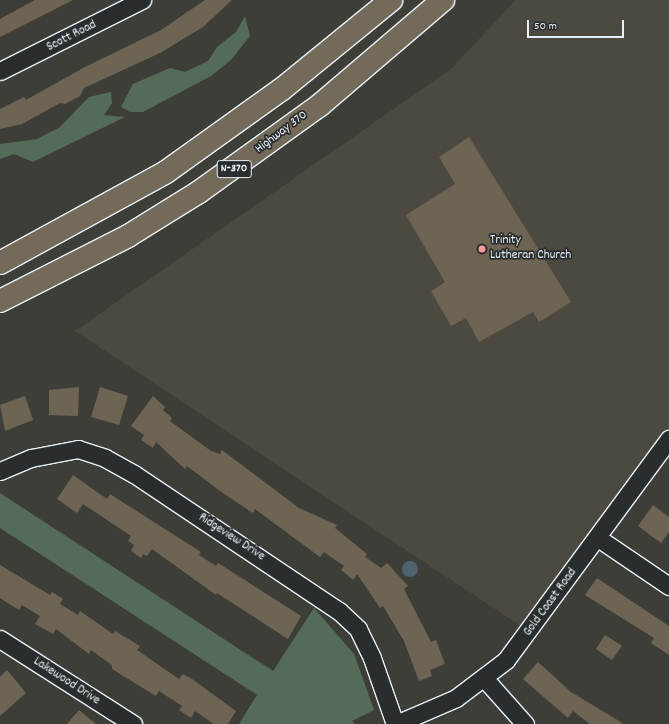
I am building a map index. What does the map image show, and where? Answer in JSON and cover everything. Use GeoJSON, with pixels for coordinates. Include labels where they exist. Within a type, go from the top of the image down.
{"type":"FeatureCollection","features":[{"type":"Feature","properties":{"kind":"highway","name":"N-370"},"geometry":{"type":"LineString","coordinates":[[0,263],[166,172],[282,89],[390,0]]}},
{"type":"Feature","properties":{"kind":"highway"},"geometry":{"type":"LineString","coordinates":[[320,105],[421,0]]}},
{"type":"Feature","properties":{"kind":"highway","name":"Highway 370"},"geometry":{"type":"LineString","coordinates":[[0,301],[128,236],[199,192],[320,105],[443,0]]}},
{"type":"Feature","properties":{"kind":"street","name":"Scott Road"},"geometry":{"type":"LineString","coordinates":[[0,71],[142,0]]}},
{"type":"Feature","properties":{"kind":"street","name":"Gold Coast Road"},"geometry":{"type":"LineString","coordinates":[[395,724],[430,712],[484,678],[523,641],[669,439]]}},
{"type":"Feature","properties":{"kind":"street","name":"Ridgeview Drive"},"geometry":{"type":"LineString","coordinates":[[0,471],[38,456],[78,449],[105,458],[134,474],[339,610],[358,629],[372,658],[395,724]]}},
{"type":"Feature","properties":{"kind":"street"},"geometry":{"type":"LineString","coordinates":[[598,538],[669,586]]}},
{"type":"Feature","properties":{"kind":"street","name":"Lakewood Drive"},"geometry":{"type":"LineString","coordinates":[[0,639],[133,724]]}},
{"type":"Feature","properties":{"kind":"street"},"geometry":{"type":"LineString","coordinates":[[484,678],[525,724]]}},
{"type":"Feature","properties":{"kind":"shaded area"},"geometry":{"type":"Polygon","coordinates":[[[516,0],[669,0],[669,439],[530,632],[75,331],[451,69],[516,0]]]}},
{"type":"Feature","properties":{"kind":"green space"},"geometry":{"type":"Polygon","coordinates":[[[245,16],[250,36],[231,60],[211,76],[143,112],[130,112],[121,107],[133,84],[170,68],[185,72],[208,61],[217,47],[236,32],[245,16]]]}},
{"type":"Feature","properties":{"kind":"green space"},"geometry":{"type":"Polygon","coordinates":[[[111,92],[112,103],[104,115],[125,117],[33,162],[14,154],[0,159],[0,144],[37,139],[60,127],[89,97],[111,92]]]}},
{"type":"Feature","properties":{"kind":"green space"},"geometry":{"type":"Polygon","coordinates":[[[0,493],[273,671],[314,608],[354,654],[374,710],[352,721],[355,724],[239,724],[257,695],[0,528],[0,493]]]}},
{"type":"Feature","properties":{"kind":"water"},"geometry":{"type":"Polygon","coordinates":[[[407,561],[413,561],[418,566],[416,575],[413,577],[407,577],[402,572],[402,566],[407,561]]]}},
{"type":"Feature","properties":{"kind":"building"},"geometry":{"type":"Polygon","coordinates":[[[35,0],[73,0],[0,37],[0,19],[35,0]]]}},
{"type":"Feature","properties":{"kind":"building"},"geometry":{"type":"Polygon","coordinates":[[[205,0],[232,0],[203,27],[160,53],[84,88],[80,96],[65,104],[60,103],[22,124],[0,129],[0,109],[24,97],[26,100],[85,67],[161,30],[205,0]]]}},
{"type":"Feature","properties":{"kind":"building","name":"Trinity Lutheran Church"},"geometry":{"type":"Polygon","coordinates":[[[469,137],[571,302],[539,322],[533,312],[479,342],[466,318],[451,326],[431,291],[445,282],[406,215],[455,184],[439,157],[469,137]]]}},
{"type":"Feature","properties":{"kind":"building"},"geometry":{"type":"Polygon","coordinates":[[[79,387],[78,416],[49,415],[49,390],[79,387]]]}},
{"type":"Feature","properties":{"kind":"building"},"geometry":{"type":"Polygon","coordinates":[[[100,387],[128,396],[119,425],[91,417],[100,387]]]}},
{"type":"Feature","properties":{"kind":"building"},"geometry":{"type":"Polygon","coordinates":[[[25,396],[33,420],[5,431],[0,405],[25,396]]]}},
{"type":"Feature","properties":{"kind":"building"},"geometry":{"type":"Polygon","coordinates":[[[153,396],[165,407],[163,410],[172,418],[170,421],[211,451],[220,454],[222,450],[299,508],[337,525],[335,528],[367,554],[365,557],[381,568],[387,563],[408,586],[404,589],[431,642],[436,640],[445,664],[430,670],[432,676],[419,681],[404,641],[383,606],[380,608],[357,574],[353,580],[341,570],[344,566],[324,552],[320,557],[255,509],[253,513],[220,491],[187,466],[185,469],[156,442],[153,448],[141,440],[144,435],[131,426],[153,396]]]}},
{"type":"Feature","properties":{"kind":"building"},"geometry":{"type":"Polygon","coordinates":[[[73,475],[107,499],[110,494],[201,552],[199,555],[216,566],[218,563],[301,616],[288,639],[217,593],[216,595],[152,549],[147,556],[143,554],[141,558],[131,551],[134,545],[128,541],[131,536],[83,504],[77,513],[57,499],[73,475]]]}},
{"type":"Feature","properties":{"kind":"building"},"geometry":{"type":"Polygon","coordinates":[[[653,505],[669,517],[669,532],[661,543],[638,526],[653,505]]]}},
{"type":"Feature","properties":{"kind":"building"},"geometry":{"type":"Polygon","coordinates":[[[0,565],[50,595],[52,592],[63,599],[60,604],[78,615],[80,611],[113,634],[115,631],[140,646],[137,650],[179,679],[183,674],[192,679],[236,711],[228,724],[214,724],[195,711],[191,718],[179,710],[182,706],[159,691],[156,696],[112,669],[112,665],[91,650],[89,654],[56,629],[53,634],[35,624],[40,616],[22,605],[19,610],[0,598],[0,565]]]}},
{"type":"Feature","properties":{"kind":"building"},"geometry":{"type":"Polygon","coordinates":[[[597,578],[669,626],[669,655],[651,643],[654,638],[585,595],[597,578]]]}},
{"type":"Feature","properties":{"kind":"building"},"geometry":{"type":"Polygon","coordinates":[[[605,635],[622,646],[612,660],[596,649],[605,635]]]}},
{"type":"Feature","properties":{"kind":"building"},"geometry":{"type":"Polygon","coordinates":[[[538,662],[571,692],[624,724],[590,724],[573,711],[568,718],[523,679],[538,662]]]}},
{"type":"Feature","properties":{"kind":"building"},"geometry":{"type":"Polygon","coordinates":[[[7,670],[26,693],[0,716],[0,677],[7,670]]]}},
{"type":"Feature","properties":{"kind":"building"},"geometry":{"type":"Polygon","coordinates":[[[79,710],[96,724],[67,724],[79,710]]]}},
{"type":"Feature","properties":{"kind":"place","name":"Trinity Lutheran Church"},"geometry":{"type":"Point","coordinates":[482,249]}}]}
